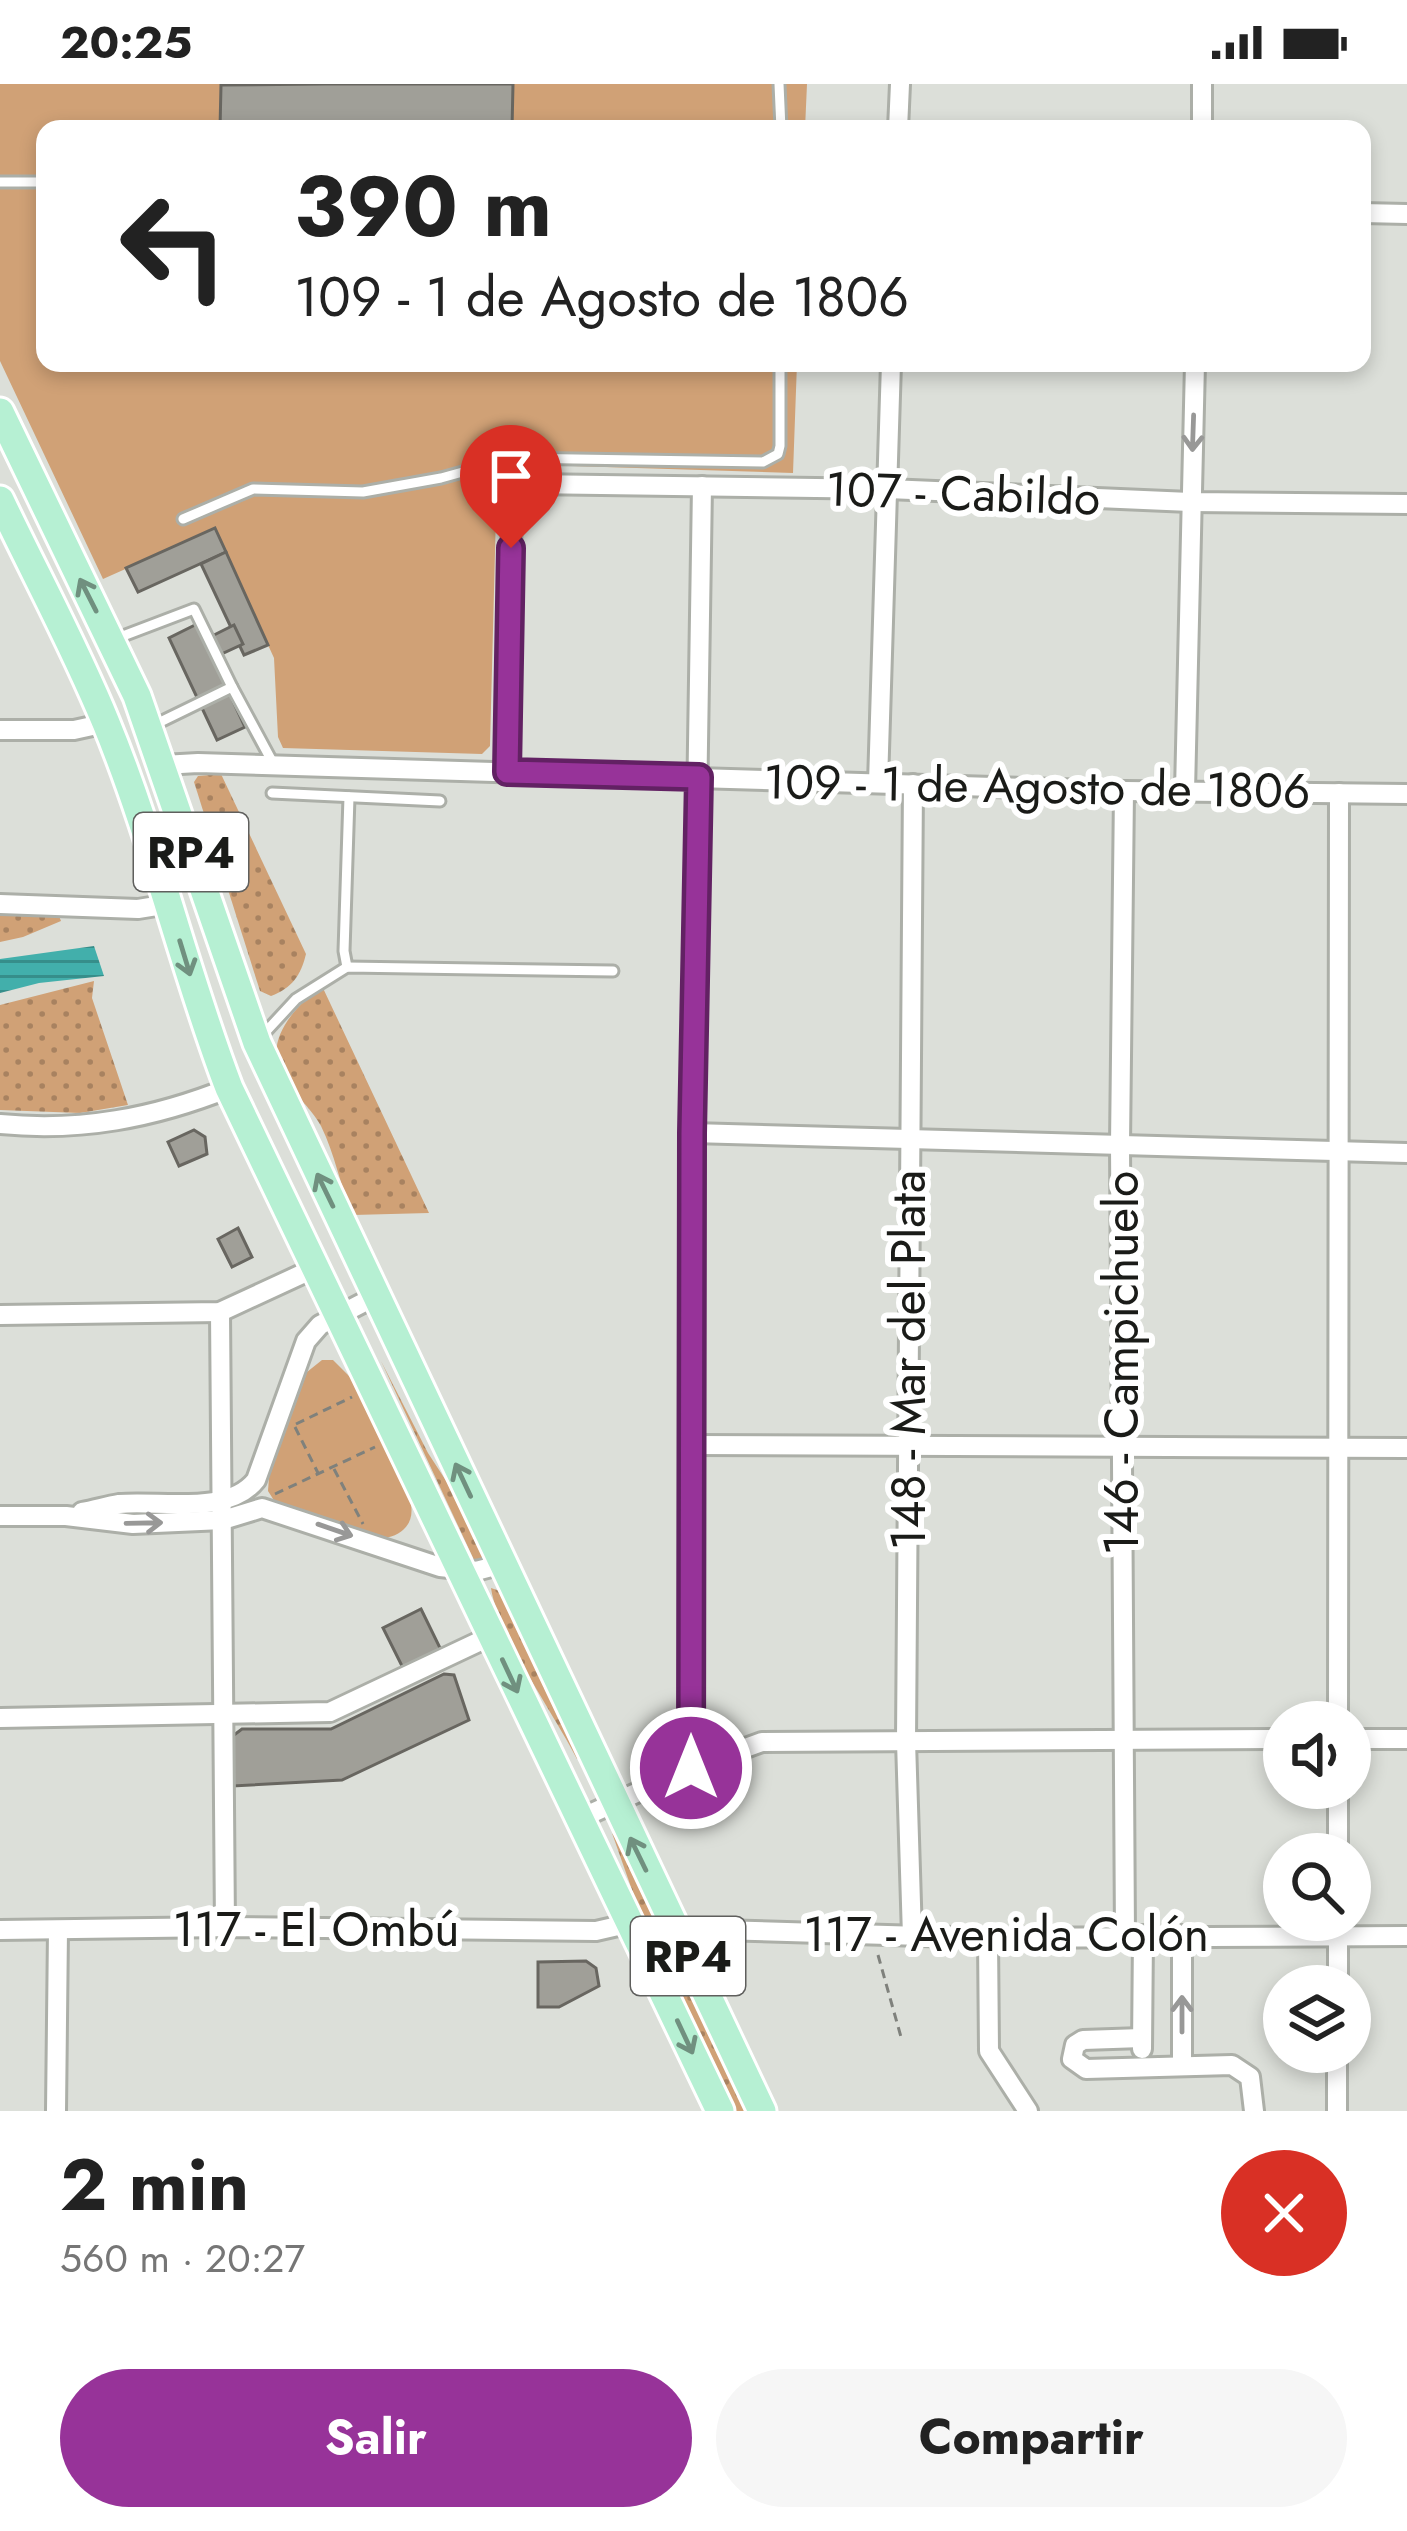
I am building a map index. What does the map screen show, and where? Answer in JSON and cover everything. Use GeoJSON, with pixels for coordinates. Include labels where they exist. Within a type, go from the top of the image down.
{"type":"FeatureCollection","features":[{"type":"Feature","properties":{"kind":"main road","name":"RP4"},"geometry":{"type":"LineString","coordinates":[[0,412],[112,640],[149,728],[257,1042],[762,2111]]}},
{"type":"Feature","properties":{"kind":"main road","name":"RP4"},"geometry":{"type":"LineString","coordinates":[[0,500],[106,723],[229,1088],[720,2111]]}},
{"type":"Feature","properties":{"kind":"street"},"geometry":{"type":"LineString","coordinates":[[898,120],[900,84]]}},
{"type":"Feature","properties":{"kind":"street"},"geometry":{"type":"LineString","coordinates":[[1202,84],[1202,120]]}},
{"type":"Feature","properties":{"kind":"street"},"geometry":{"type":"LineString","coordinates":[[1371,213],[1407,214]]}},
{"type":"Feature","properties":{"kind":"street"},"geometry":{"type":"LineString","coordinates":[[878,783],[891,372]]}},
{"type":"Feature","properties":{"kind":"street"},"geometry":{"type":"LineString","coordinates":[[1184,791],[1195,372]]}},
{"type":"Feature","properties":{"kind":"street","name":"107 - Cabildo"},"geometry":{"type":"LineString","coordinates":[[507,772],[512,503],[520,490],[539,483],[1407,504]]}},
{"type":"Feature","properties":{"kind":"street"},"geometry":{"type":"LineString","coordinates":[[691,1768],[692,1133],[702,486]]}},
{"type":"Feature","properties":{"kind":"street"},"geometry":{"type":"LineString","coordinates":[[0,730],[74,730],[106,723]]}},
{"type":"Feature","properties":{"kind":"street","name":"109 - 1 de Agosto de 1806"},"geometry":{"type":"LineString","coordinates":[[163,765],[1407,794]]}},
{"type":"Feature","properties":{"kind":"street","name":"148 - Mar del Plata"},"geometry":{"type":"LineString","coordinates":[[912,1936],[906,1741],[913,784]]}},
{"type":"Feature","properties":{"kind":"street","name":"146 - Campichuelo"},"geometry":{"type":"LineString","coordinates":[[1124,791],[1121,1738],[1142,2066]]}},
{"type":"Feature","properties":{"kind":"street"},"geometry":{"type":"LineString","coordinates":[[1338,1701],[1339,793]]}},
{"type":"Feature","properties":{"kind":"street"},"geometry":{"type":"LineString","coordinates":[[0,904],[138,909],[169,904]]}},
{"type":"Feature","properties":{"kind":"street"},"geometry":{"type":"LineString","coordinates":[[0,1124],[88,1126],[171,1109],[229,1088]]}},
{"type":"Feature","properties":{"kind":"street"},"geometry":{"type":"LineString","coordinates":[[692,1133],[1407,1153]]}},
{"type":"Feature","properties":{"kind":"street"},"geometry":{"type":"LineString","coordinates":[[0,1315],[220,1312],[315,1268]]}},
{"type":"Feature","properties":{"kind":"street"},"geometry":{"type":"LineString","coordinates":[[65,1516],[118,1504],[222,1500],[243,1494],[256,1480],[306,1341],[320,1324],[376,1296]]}},
{"type":"Feature","properties":{"kind":"street"},"geometry":{"type":"LineString","coordinates":[[220,1312],[225,1927]]}},
{"type":"Feature","properties":{"kind":"street"},"geometry":{"type":"LineString","coordinates":[[692,1445],[1407,1448]]}},
{"type":"Feature","properties":{"kind":"street"},"geometry":{"type":"LineString","coordinates":[[0,1516],[65,1516],[120,1523],[223,1520],[262,1508],[460,1570],[503,1564]]}},
{"type":"Feature","properties":{"kind":"street"},"geometry":{"type":"LineString","coordinates":[[0,1718],[330,1712],[491,1636]]}},
{"type":"Feature","properties":{"kind":"street"},"geometry":{"type":"LineString","coordinates":[[579,1819],[762,1742],[1263,1739]]}},
{"type":"Feature","properties":{"kind":"street"},"geometry":{"type":"LineString","coordinates":[[1371,1739],[1407,1739]]}},
{"type":"Feature","properties":{"kind":"street","name":"117 - El Ombú"},"geometry":{"type":"LineString","coordinates":[[0,1930],[596,1931],[632,1923]]}},
{"type":"Feature","properties":{"kind":"street"},"geometry":{"type":"LineString","coordinates":[[56,2111],[58,1930]]}},
{"type":"Feature","properties":{"kind":"street","name":"117 - Avenida Colón"},"geometry":{"type":"LineString","coordinates":[[679,1938],[719,1930],[988,1938],[1263,1931]]}},
{"type":"Feature","properties":{"kind":"street","name":"117 - Avenida Colón"},"geometry":{"type":"LineString","coordinates":[[1371,1932],[1407,1936]]}},
{"type":"Feature","properties":{"kind":"street"},"geometry":{"type":"LineString","coordinates":[[1182,1935],[1182,2065]]}},
{"type":"Feature","properties":{"kind":"street"},"geometry":{"type":"LineString","coordinates":[[988,1938],[989,2051],[1028,2111]]}},
{"type":"Feature","properties":{"kind":"street"},"geometry":{"type":"LineString","coordinates":[[1142,2038],[1083,2040],[1072,2054],[1082,2068],[1232,2065],[1242,2069],[1254,2088],[1254,2111]]}},
{"type":"Feature","properties":{"kind":"street"},"geometry":{"type":"LineString","coordinates":[[1337,2073],[1337,2111]]}},
{"type":"Feature","properties":{"kind":"lane"},"geometry":{"type":"LineString","coordinates":[[779,84],[781,120]]}},
{"type":"Feature","properties":{"kind":"lane"},"geometry":{"type":"LineString","coordinates":[[0,182],[36,182]]}},
{"type":"Feature","properties":{"kind":"lane"},"geometry":{"type":"LineString","coordinates":[[183,519],[253,488],[363,492],[513,458],[763,462],[778,454],[780,446],[780,372]]}},
{"type":"Feature","properties":{"kind":"lane"},"geometry":{"type":"LineString","coordinates":[[112,640],[194,609],[274,765]]}},
{"type":"Feature","properties":{"kind":"lane"},"geometry":{"type":"LineString","coordinates":[[149,728],[232,687]]}},
{"type":"Feature","properties":{"kind":"lane"},"geometry":{"type":"LineString","coordinates":[[272,794],[440,801]]}},
{"type":"Feature","properties":{"kind":"lane"},"geometry":{"type":"LineString","coordinates":[[347,967],[350,797]]}},
{"type":"Feature","properties":{"kind":"lane"},"geometry":{"type":"LineString","coordinates":[[257,1042],[296,999],[347,967],[613,971]]}},
{"type":"Feature","properties":{"kind":"path"},"geometry":{"type":"LineString","coordinates":[[318,1474],[294,1425],[373,1387]]}},
{"type":"Feature","properties":{"kind":"path"},"geometry":{"type":"LineString","coordinates":[[270,1497],[396,1438]]}},
{"type":"Feature","properties":{"kind":"path"},"geometry":{"type":"LineString","coordinates":[[333,1467],[373,1543]]}},
{"type":"Feature","properties":{"kind":"path"},"geometry":{"type":"LineString","coordinates":[[876,1935],[878,1958],[902,2037]]}},
{"type":"Feature","properties":{"kind":"shaded area"},"geometry":{"type":"Polygon","coordinates":[[[0,84],[807,84],[805,120],[36,120],[36,372],[797,372],[793,473],[509,464],[497,475],[490,746],[482,754],[283,748],[278,737],[274,658],[215,529],[103,579],[0,361],[0,84]]]}},
{"type":"Feature","properties":{"kind":"shaded area"},"geometry":{"type":"Polygon","coordinates":[[[221,774],[306,954],[294,980],[271,996],[260,991],[194,782],[198,776],[221,774]]]}},
{"type":"Feature","properties":{"kind":"shaded area"},"geometry":{"type":"Polygon","coordinates":[[[0,911],[59,916],[61,921],[0,942],[0,911]]]}},
{"type":"Feature","properties":{"kind":"shaded area"},"geometry":{"type":"Polygon","coordinates":[[[94,981],[92,998],[128,1105],[80,1113],[0,1110],[0,1005],[94,981]]]}},
{"type":"Feature","properties":{"kind":"shaded area"},"geometry":{"type":"Polygon","coordinates":[[[322,986],[429,1213],[353,1215],[321,1126],[281,1073],[277,1060],[280,1035],[294,1013],[322,986]]]}},
{"type":"Feature","properties":{"kind":"shaded area"},"geometry":{"type":"Polygon","coordinates":[[[322,1360],[333,1360],[353,1380],[410,1500],[410,1521],[397,1534],[383,1538],[275,1502],[268,1491],[307,1372],[322,1360]]]}},
{"type":"Feature","properties":{"kind":"shaded area"},"geometry":{"type":"Polygon","coordinates":[[[381,1361],[456,1496],[487,1561],[475,1562],[381,1361]]]}},
{"type":"Feature","properties":{"kind":"shaded area"},"geometry":{"type":"Polygon","coordinates":[[[491,1588],[500,1591],[581,1758],[577,1759],[515,1651],[491,1588]]]}},
{"type":"Feature","properties":{"kind":"shaded area"},"geometry":{"type":"Polygon","coordinates":[[[612,1833],[747,2111],[735,2111],[638,1907],[612,1833]]]}},
{"type":"Feature","properties":{"kind":"water"},"geometry":{"type":"Polygon","coordinates":[[[94,946],[104,976],[0,993],[0,959],[94,946]]]}},
{"type":"Feature","properties":{"kind":"building"},"geometry":{"type":"Polygon","coordinates":[[[513,84],[512,120],[220,120],[221,85],[513,84]]]}},
{"type":"Feature","properties":{"kind":"building"},"geometry":{"type":"Polygon","coordinates":[[[215,528],[226,552],[138,592],[126,568],[215,528]]]}},
{"type":"Feature","properties":{"kind":"building"},"geometry":{"type":"Polygon","coordinates":[[[226,552],[268,645],[244,655],[201,564],[226,552]]]}},
{"type":"Feature","properties":{"kind":"building"},"geometry":{"type":"Polygon","coordinates":[[[197,624],[204,640],[234,625],[243,644],[213,658],[245,727],[217,740],[169,638],[197,624]]]}},
{"type":"Feature","properties":{"kind":"building"},"geometry":{"type":"Polygon","coordinates":[[[194,1130],[205,1137],[207,1154],[179,1166],[168,1142],[194,1130]]]}},
{"type":"Feature","properties":{"kind":"building"},"geometry":{"type":"Polygon","coordinates":[[[238,1228],[252,1257],[232,1267],[218,1239],[238,1228]]]}},
{"type":"Feature","properties":{"kind":"building"},"geometry":{"type":"Polygon","coordinates":[[[421,1609],[443,1654],[405,1672],[383,1628],[421,1609]]]}},
{"type":"Feature","properties":{"kind":"building"},"geometry":{"type":"Polygon","coordinates":[[[444,1674],[454,1675],[469,1720],[342,1780],[233,1786],[230,1738],[242,1729],[331,1729],[444,1674]]]}},
{"type":"Feature","properties":{"kind":"building"},"geometry":{"type":"Polygon","coordinates":[[[586,1961],[596,1968],[599,1986],[559,2007],[538,2007],[538,1962],[586,1961]]]}},
{"type":"Feature","properties":{"kind":"route"},"geometry":{"type":"LineString","coordinates":[[511,548],[507,772],[699,777],[692,1133],[691,1768]]}}]}
